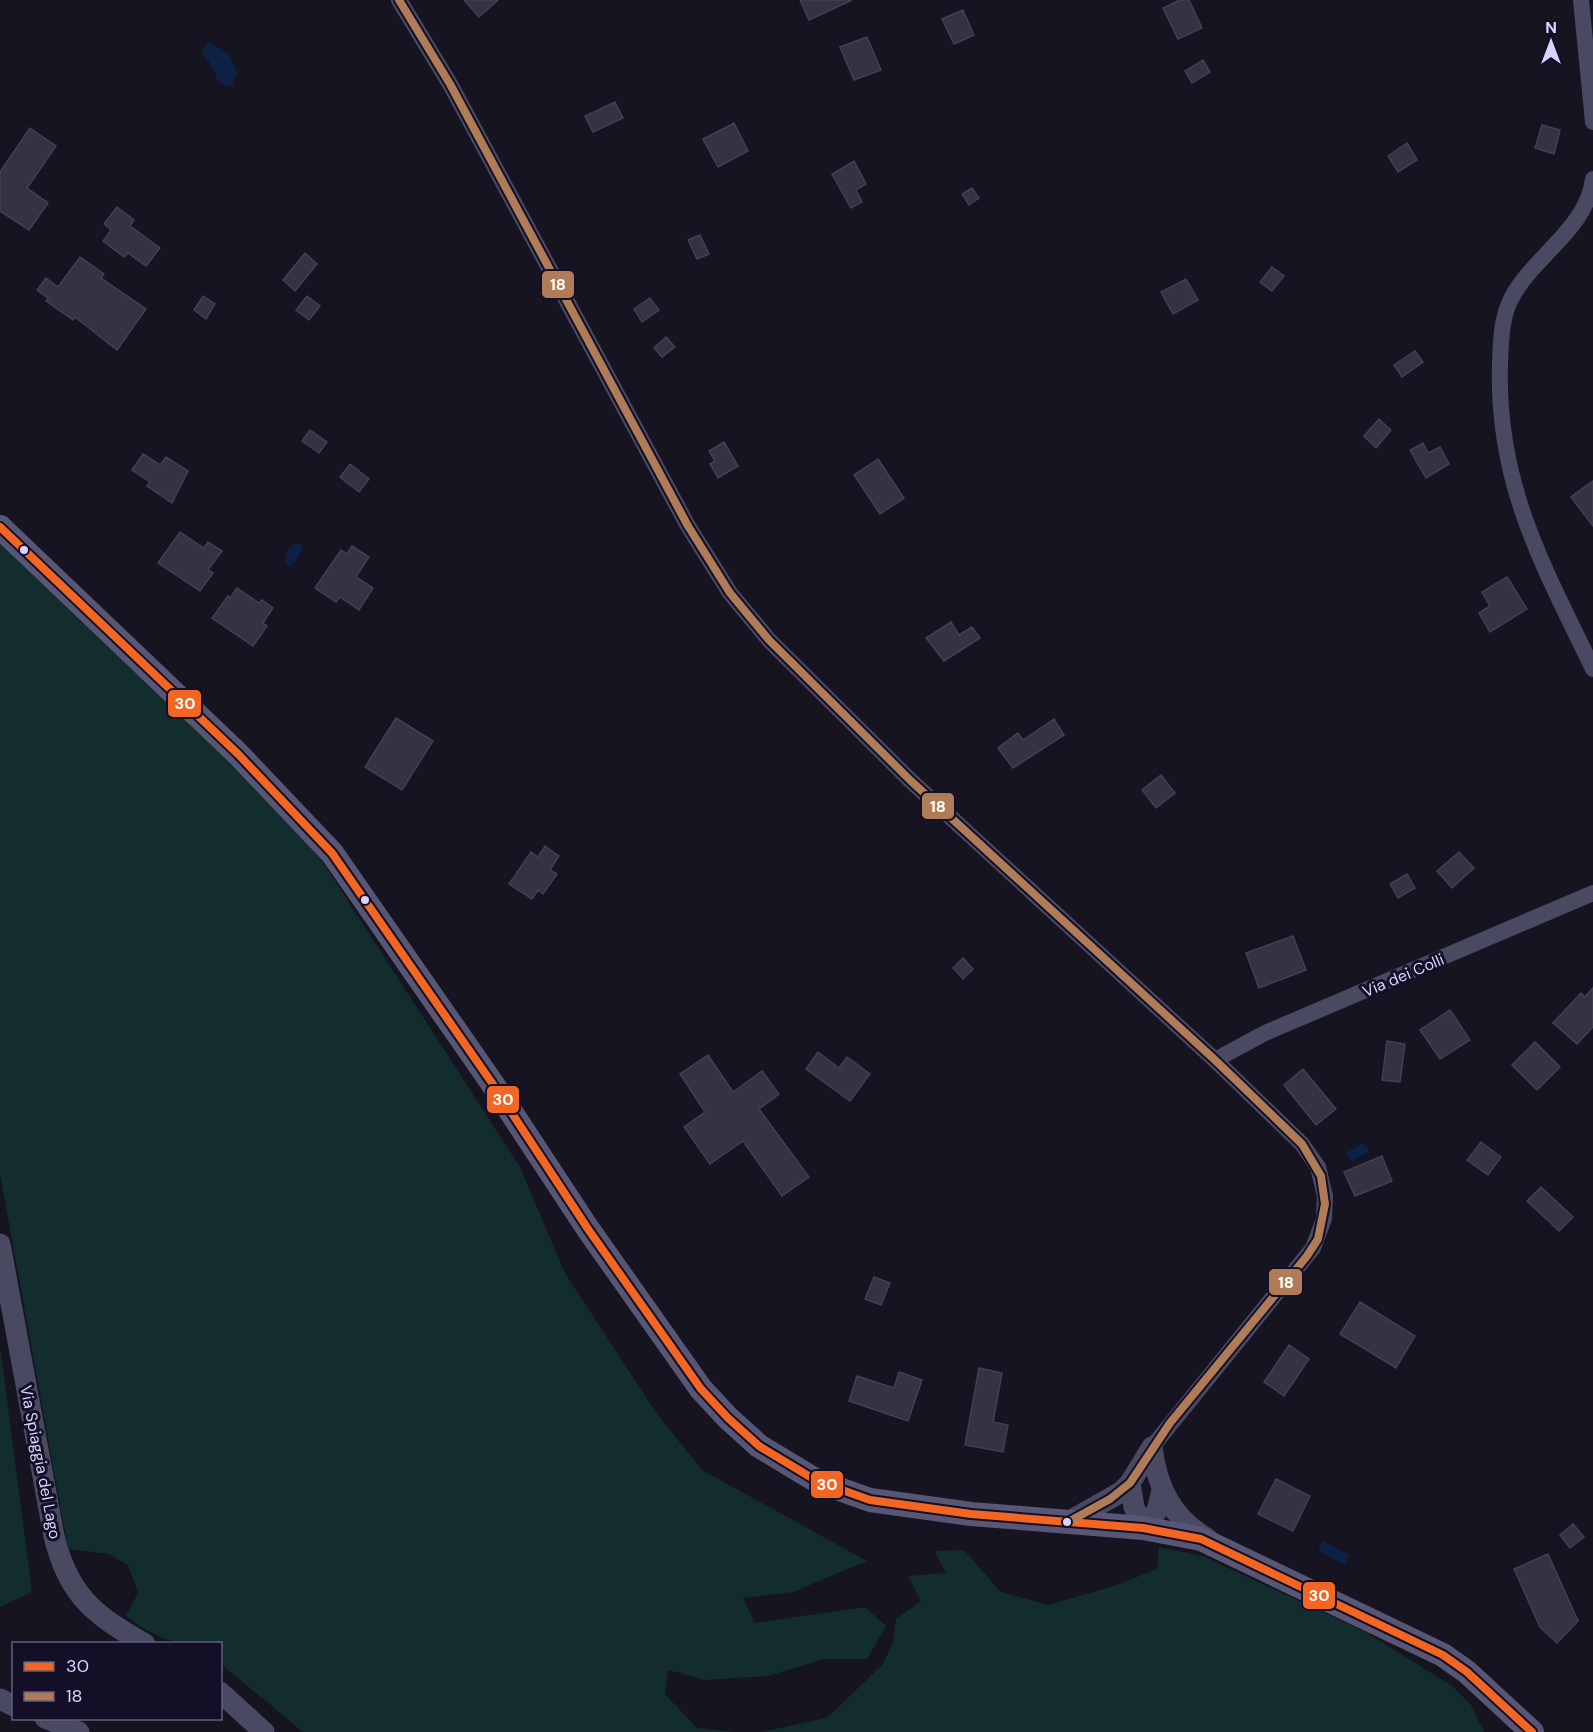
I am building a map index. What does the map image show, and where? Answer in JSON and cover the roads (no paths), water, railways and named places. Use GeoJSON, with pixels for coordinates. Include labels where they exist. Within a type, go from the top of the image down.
{"type":"FeatureCollection","features":[{"type":"Feature","properties":{"kind":"main road"},"geometry":{"type":"LineString","coordinates":[[0,527],[238,754],[332,853],[492,1083],[588,1229],[701,1389],[738,1429],[799,1472],[860,1498],[972,1514],[1143,1528],[1191,1536],[1216,1544],[1443,1655],[1467,1672],[1532,1732]]}},
{"type":"Feature","properties":{"kind":"street"},"geometry":{"type":"LineString","coordinates":[[399,0],[450,84],[688,526],[742,608],[769,639],[911,781],[1215,1060],[1309,1153],[1323,1185],[1324,1218],[1318,1239],[1307,1256],[1152,1448],[1130,1483],[1110,1499],[1070,1521]]}},
{"type":"Feature","properties":{"kind":"street"},"geometry":{"type":"LineString","coordinates":[[1581,0],[1593,122]]}},
{"type":"Feature","properties":{"kind":"street"},"geometry":{"type":"LineString","coordinates":[[1593,179],[1584,210],[1527,274],[1511,299],[1502,328],[1500,375],[1505,438],[1516,496],[1531,539],[1593,669]]}},
{"type":"Feature","properties":{"kind":"street","name":"Via dei Colli"},"geometry":{"type":"LineString","coordinates":[[1215,1060],[1265,1033],[1593,893]]}},
{"type":"Feature","properties":{"kind":"street","name":"Via Spiaggia del Lago"},"geometry":{"type":"LineString","coordinates":[[0,1244],[52,1525],[64,1570],[77,1593],[94,1612],[142,1642]]}},
{"type":"Feature","properties":{"kind":"street"},"geometry":{"type":"LineString","coordinates":[[1152,1448],[1162,1490],[1182,1520],[1216,1544]]}},
{"type":"Feature","properties":{"kind":"street"},"geometry":{"type":"LineString","coordinates":[[1130,1483],[1134,1508],[1143,1528],[1157,1511],[1162,1490]]}},
{"type":"Feature","properties":{"kind":"street"},"geometry":{"type":"LineString","coordinates":[[222,1694],[264,1732]]}},
{"type":"Feature","properties":{"kind":"street"},"geometry":{"type":"LineString","coordinates":[[48,1720],[80,1732]]}},
{"type":"Feature","properties":{"kind":"water"},"geometry":{"type":"Polygon","coordinates":[[[206,43],[211,43],[229,54],[237,73],[232,85],[226,86],[218,81],[210,63],[202,54],[206,43]]]}},
{"type":"Feature","properties":{"kind":"water"},"geometry":{"type":"Polygon","coordinates":[[[296,543],[301,544],[301,552],[293,565],[289,567],[285,563],[286,552],[296,543]]]}},
{"type":"Feature","properties":{"kind":"water"},"geometry":{"type":"Polygon","coordinates":[[[1364,1142],[1370,1151],[1351,1162],[1346,1153],[1364,1142]]]}},
{"type":"Feature","properties":{"kind":"water"},"geometry":{"type":"Polygon","coordinates":[[[1323,1541],[1350,1555],[1345,1565],[1318,1551],[1323,1541]]]}}]}
